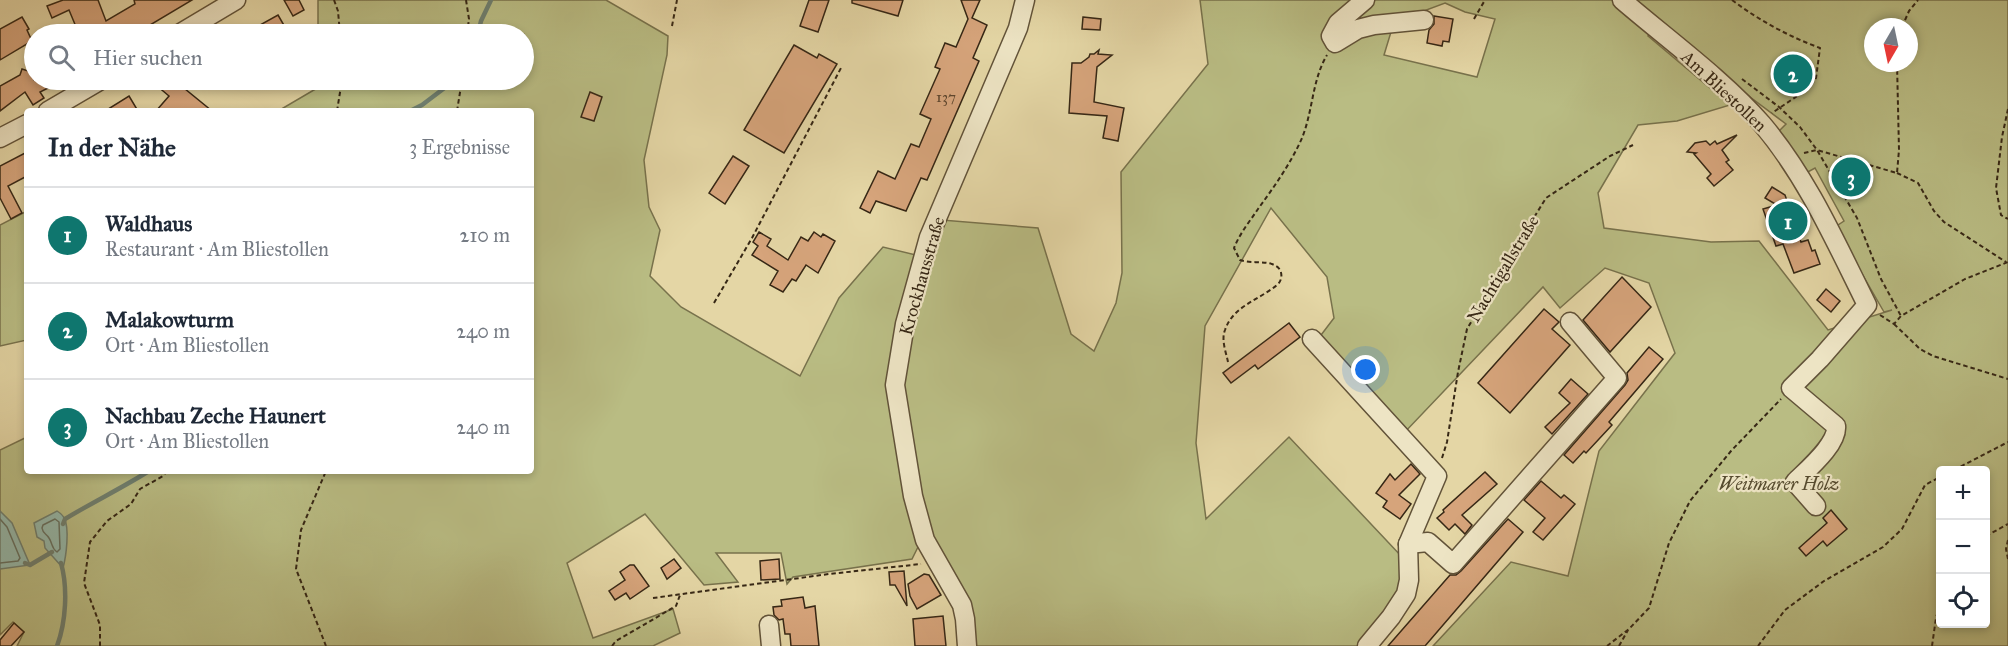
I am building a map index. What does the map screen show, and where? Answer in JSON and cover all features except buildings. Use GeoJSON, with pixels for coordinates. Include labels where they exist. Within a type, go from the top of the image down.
{"type":"FeatureCollection","features":[{"type":"Feature","properties":{"kind":"street"},"geometry":{"type":"LineString","coordinates":[[196,24],[236,0]]}},
{"type":"Feature","properties":{"kind":"street","name":"Krockhausstraße"},"geometry":{"type":"LineString","coordinates":[[967,646],[962,606],[925,540],[913,496],[895,386],[905,324],[929,237],[1018,28],[1025,0]]}},
{"type":"Feature","properties":{"kind":"street"},"geometry":{"type":"LineString","coordinates":[[1365,0],[1338,23],[1330,36],[1335,43],[1358,29],[1374,25],[1424,21]]}},
{"type":"Feature","properties":{"kind":"street","name":"Am Bliestollen"},"geometry":{"type":"LineString","coordinates":[[1622,0],[1721,84],[1761,123],[1787,158],[1815,203],[1867,305]]}},
{"type":"Feature","properties":{"kind":"street"},"geometry":{"type":"LineString","coordinates":[[53,108],[84,90]]}},
{"type":"Feature","properties":{"kind":"street"},"geometry":{"type":"LineString","coordinates":[[0,138],[24,126]]}},
{"type":"Feature","properties":{"kind":"street"},"geometry":{"type":"LineString","coordinates":[[1816,506],[1795,482],[1822,455],[1836,434],[1836,426],[1791,388],[1820,359],[1867,305]]}},
{"type":"Feature","properties":{"kind":"street"},"geometry":{"type":"LineString","coordinates":[[1408,544],[1428,542],[1453,564],[1617,378],[1570,322]]}},
{"type":"Feature","properties":{"kind":"street"},"geometry":{"type":"LineString","coordinates":[[1312,339],[1437,476],[1408,544],[1410,580],[1406,594],[1391,617],[1367,646]]}},
{"type":"Feature","properties":{"kind":"street"},"geometry":{"type":"LineString","coordinates":[[769,625],[771,646]]}},
{"type":"Feature","properties":{"kind":"path"},"geometry":{"type":"LineString","coordinates":[[334,0],[338,11],[339,24]]}},
{"type":"Feature","properties":{"kind":"path"},"geometry":{"type":"LineString","coordinates":[[466,0],[468,24]]}},
{"type":"Feature","properties":{"kind":"path"},"geometry":{"type":"LineString","coordinates":[[672,26],[677,0]]}},
{"type":"Feature","properties":{"kind":"path"},"geometry":{"type":"LineString","coordinates":[[1474,19],[1485,0]]}},
{"type":"Feature","properties":{"kind":"path"},"geometry":{"type":"LineString","coordinates":[[1732,0],[1759,20],[1789,36],[1820,48],[1816,78],[1809,88],[1779,107],[1761,123]]}},
{"type":"Feature","properties":{"kind":"path"},"geometry":{"type":"LineString","coordinates":[[1906,18],[1918,0]]}},
{"type":"Feature","properties":{"kind":"path"},"geometry":{"type":"LineString","coordinates":[[1228,362],[1224,344],[1225,330],[1232,317],[1248,302],[1278,284],[1282,277],[1275,265],[1266,262],[1251,264],[1240,260],[1234,248],[1239,236],[1267,197],[1301,140],[1310,116],[1321,66],[1335,43]]}},
{"type":"Feature","properties":{"kind":"path"},"geometry":{"type":"LineString","coordinates":[[714,303],[752,238],[841,68]]}},
{"type":"Feature","properties":{"kind":"path"},"geometry":{"type":"LineString","coordinates":[[1897,72],[1898,172]]}},
{"type":"Feature","properties":{"kind":"path"},"geometry":{"type":"LineString","coordinates":[[337,108],[340,90]]}},
{"type":"Feature","properties":{"kind":"path"},"geometry":{"type":"LineString","coordinates":[[457,108],[460,90]]}},
{"type":"Feature","properties":{"kind":"path"},"geometry":{"type":"LineString","coordinates":[[2008,109],[1996,188],[2001,215],[2008,219]]}},
{"type":"Feature","properties":{"kind":"path","name":"Nachtigallstraße"},"geometry":{"type":"LineString","coordinates":[[1437,476],[1447,442],[1467,329],[1478,310],[1546,198],[1610,156],[1633,145]]}},
{"type":"Feature","properties":{"kind":"path"},"geometry":{"type":"LineString","coordinates":[[1787,158],[1817,150],[1898,172],[1918,183],[1934,211],[1944,222],[2008,263]]}},
{"type":"Feature","properties":{"kind":"path"},"geometry":{"type":"LineString","coordinates":[[1894,324],[1901,316],[1965,279],[2008,263]]}},
{"type":"Feature","properties":{"kind":"path"},"geometry":{"type":"LineString","coordinates":[[1881,279],[1901,316]]}},
{"type":"Feature","properties":{"kind":"path"},"geometry":{"type":"LineString","coordinates":[[1867,305],[1894,324],[1920,349],[1933,356],[2008,379]]}},
{"type":"Feature","properties":{"kind":"path"},"geometry":{"type":"LineString","coordinates":[[1606,646],[1649,608],[1669,543],[1690,501],[1731,451],[1791,388]]}},
{"type":"Feature","properties":{"kind":"path"},"geometry":{"type":"LineString","coordinates":[[1963,466],[2008,442]]}},
{"type":"Feature","properties":{"kind":"path"},"geometry":{"type":"LineString","coordinates":[[100,646],[100,625],[84,583],[90,542],[107,521],[131,504],[140,489],[165,474]]}},
{"type":"Feature","properties":{"kind":"path"},"geometry":{"type":"LineString","coordinates":[[325,474],[301,530],[296,569],[326,646]]}},
{"type":"Feature","properties":{"kind":"path"},"geometry":{"type":"LineString","coordinates":[[1758,646],[1785,610],[1824,581],[1883,547],[1902,529],[1925,486],[1936,480]]}},
{"type":"Feature","properties":{"kind":"path"},"geometry":{"type":"LineString","coordinates":[[1990,534],[2008,524]]}},
{"type":"Feature","properties":{"kind":"path"},"geometry":{"type":"LineString","coordinates":[[2008,540],[2006,549],[2008,559]]}},
{"type":"Feature","properties":{"kind":"path"},"geometry":{"type":"LineString","coordinates":[[653,598],[936,562]]}},
{"type":"Feature","properties":{"kind":"path"},"geometry":{"type":"LineString","coordinates":[[612,646],[616,641],[676,606],[681,594]]}},
{"type":"Feature","properties":{"kind":"path"},"geometry":{"type":"LineString","coordinates":[[1932,646],[1936,618]]}},
{"type":"Feature","properties":{"kind":"path"},"geometry":{"type":"LineString","coordinates":[[1619,646],[1629,628]]}},
{"type":"Feature","properties":{"kind":"green space"},"geometry":{"type":"Polygon","coordinates":[[[318,0],[606,0],[668,36],[667,55],[644,160],[649,207],[660,230],[650,276],[681,307],[800,376],[839,298],[883,247],[916,255],[903,298],[904,492],[918,547],[912,559],[793,577],[787,584],[781,553],[716,553],[738,582],[704,585],[645,514],[567,563],[593,638],[673,609],[680,633],[653,646],[17,646],[24,632],[13,622],[0,635],[0,450],[24,438],[24,474],[534,474],[534,108],[283,108],[314,90],[534,90],[534,24],[318,24],[318,0]]]}},
{"type":"Feature","properties":{"kind":"green space","name":"Weitmarer Holz"},"geometry":{"type":"Polygon","coordinates":[[[1200,0],[2008,0],[2008,646],[1433,646],[1511,562],[1568,576],[1599,451],[1675,353],[1649,283],[1605,268],[1560,308],[1543,287],[1404,433],[1318,339],[1334,318],[1327,277],[1271,208],[1205,326],[1196,443],[1206,519],[1289,437],[1403,558],[1399,599],[1359,646],[975,646],[939,556],[919,493],[903,378],[916,305],[942,220],[1038,228],[1071,334],[1094,351],[1116,303],[1122,273],[1121,172],[1208,64],[1200,0]],[[1445,3],[1394,22],[1384,55],[1477,77],[1495,19],[1465,12],[1445,3]],[[1659,25],[1648,36],[1730,105],[1677,121],[1638,125],[1598,193],[1604,228],[1711,242],[1759,241],[1828,330],[1892,310],[1884,312],[1835,227],[1844,221],[1815,168],[1806,173],[1779,131],[1786,124],[1659,25]]]}},
{"type":"Feature","properties":{"kind":"green space"},"geometry":{"type":"Polygon","coordinates":[[[24,213],[24,341],[0,346],[0,225],[24,213]]]}},
{"type":"Feature","properties":{"kind":"water"},"geometry":{"type":"Polygon","coordinates":[[[0,511],[12,523],[30,565],[0,569],[0,511]]]}},
{"type":"Feature","properties":{"kind":"water"},"geometry":{"type":"Polygon","coordinates":[[[57,511],[64,517],[67,528],[63,568],[45,548],[44,541],[37,537],[34,523],[57,511]]]}},
{"type":"Feature","properties":{"kind":"waterway"},"geometry":{"type":"LineString","coordinates":[[480,24],[491,0]]}},
{"type":"Feature","properties":{"kind":"waterway"},"geometry":{"type":"LineString","coordinates":[[416,108],[442,90]]}},
{"type":"Feature","properties":{"kind":"waterway"},"geometry":{"type":"LineString","coordinates":[[63,524],[65,519],[144,474]]}},
{"type":"Feature","properties":{"kind":"waterway"},"geometry":{"type":"LineString","coordinates":[[25,563],[30,565],[52,552]]}},
{"type":"Feature","properties":{"kind":"waterway"},"geometry":{"type":"LineString","coordinates":[[57,646],[65,605],[65,583],[61,563]]}},
{"type":"Feature","properties":{"kind":"place","name":"Malakowturm"},"geometry":{"type":"Point","coordinates":[1793,74]}},
{"type":"Feature","properties":{"kind":"place","name":"Nachbau Zeche Haunert"},"geometry":{"type":"Point","coordinates":[1851,177]}},
{"type":"Feature","properties":{"kind":"place","name":"Waldhaus"},"geometry":{"type":"Point","coordinates":[1788,221]}}]}
